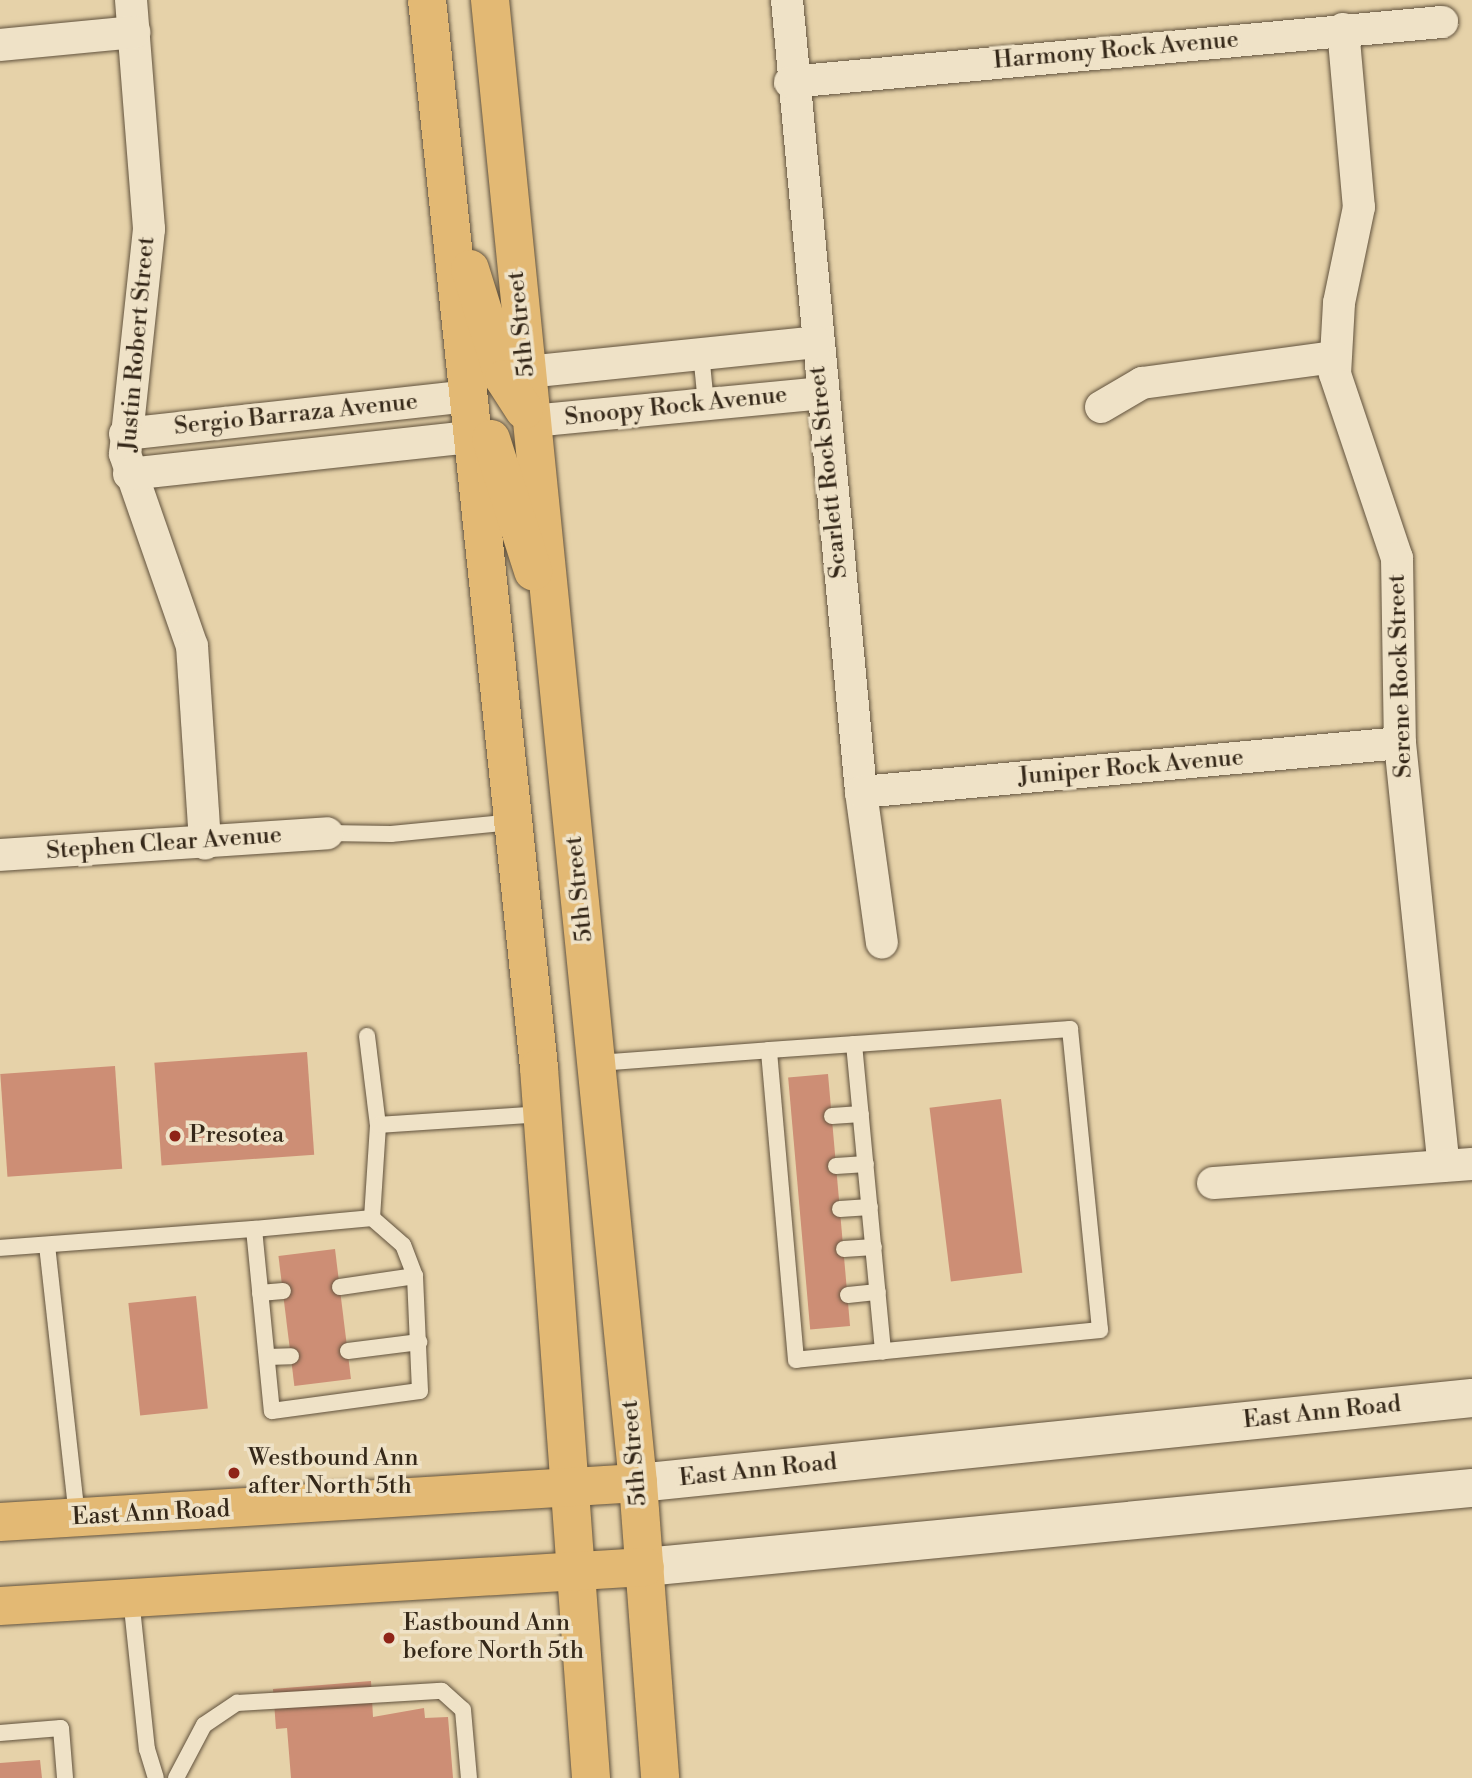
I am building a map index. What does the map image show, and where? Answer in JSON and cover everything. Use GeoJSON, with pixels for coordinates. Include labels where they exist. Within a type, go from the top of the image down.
{"type":"FeatureCollection","features":[{"type":"Feature","properties":{"kind":"main road"},"geometry":{"type":"LineString","coordinates":[[427,0],[514,822],[542,1114],[591,1778]]}},
{"type":"Feature","properties":{"kind":"main road","name":"5th Street"},"geometry":{"type":"LineString","coordinates":[[490,0],[598,1063],[638,1483],[660,1778]]}},
{"type":"Feature","properties":{"kind":"main road"},"geometry":{"type":"LineString","coordinates":[[448,207],[504,379],[532,421]]}},
{"type":"Feature","properties":{"kind":"main road"},"geometry":{"type":"LineString","coordinates":[[468,396],[499,456],[506,497],[554,629]]}},
{"type":"Feature","properties":{"kind":"main road","name":"East Ann Road"},"geometry":{"type":"LineString","coordinates":[[0,1522],[568,1492],[1472,1398]]}},
{"type":"Feature","properties":{"kind":"main road"},"geometry":{"type":"LineString","coordinates":[[0,1606],[574,1573],[1472,1488]]}},
{"type":"Feature","properties":{"kind":"street","name":"Justin Robert Street"},"geometry":{"type":"LineString","coordinates":[[131,0],[149,229],[125,434],[129,474],[192,646],[205,844]]}},
{"type":"Feature","properties":{"kind":"street","name":"Scarlett Rock Street"},"geometry":{"type":"LineString","coordinates":[[787,0],[790,82],[861,792],[882,943]]}},
{"type":"Feature","properties":{"kind":"street","name":"Harmony Rock Avenue"},"geometry":{"type":"LineString","coordinates":[[790,82],[1343,29],[1442,22]]}},
{"type":"Feature","properties":{"kind":"street","name":"Serene Rock Street"},"geometry":{"type":"LineString","coordinates":[[1343,29],[1359,207],[1335,357],[1341,406],[1396,558],[1400,744],[1458,1165]]}},
{"type":"Feature","properties":{"kind":"street"},"geometry":{"type":"LineString","coordinates":[[0,45],[134,32]]}},
{"type":"Feature","properties":{"kind":"street","name":"Snoopy Rock Avenue"},"geometry":{"type":"LineString","coordinates":[[527,372],[816,342]]}},
{"type":"Feature","properties":{"kind":"street"},"geometry":{"type":"LineString","coordinates":[[1101,407],[1142,383],[1335,357]]}},
{"type":"Feature","properties":{"kind":"street","name":"Snoopy Rock Avenue"},"geometry":{"type":"LineString","coordinates":[[532,421],[821,393]]}},
{"type":"Feature","properties":{"kind":"street","name":"Sergio Barraza Avenue"},"geometry":{"type":"LineString","coordinates":[[129,474],[468,396]]}},
{"type":"Feature","properties":{"kind":"street","name":"Sergio Barraza Avenue"},"geometry":{"type":"LineString","coordinates":[[125,434],[277,438],[472,437]]}},
{"type":"Feature","properties":{"kind":"street","name":"Juniper Rock Avenue"},"geometry":{"type":"LineString","coordinates":[[861,792],[1400,744]]}},
{"type":"Feature","properties":{"kind":"street","name":"Stephen Clear Avenue"},"geometry":{"type":"LineString","coordinates":[[0,855],[205,844],[327,833]]}},
{"type":"Feature","properties":{"kind":"street"},"geometry":{"type":"LineString","coordinates":[[1213,1183],[1458,1165]]}},
{"type":"Feature","properties":{"kind":"lane"},"geometry":{"type":"LineString","coordinates":[[701,354],[706,404]]}},
{"type":"Feature","properties":{"kind":"lane"},"geometry":{"type":"LineString","coordinates":[[327,833],[391,834],[514,822]]}},
{"type":"Feature","properties":{"kind":"lane"},"geometry":{"type":"LineString","coordinates":[[598,1063],[769,1050],[1070,1029],[1100,1330],[796,1360],[791,1301],[795,1253],[788,1170],[783,1120],[769,1050]]}},
{"type":"Feature","properties":{"kind":"lane"},"geometry":{"type":"LineString","coordinates":[[367,1036],[378,1125],[372,1218]]}},
{"type":"Feature","properties":{"kind":"lane"},"geometry":{"type":"LineString","coordinates":[[854,1044],[883,1352]]}},
{"type":"Feature","properties":{"kind":"lane"},"geometry":{"type":"LineString","coordinates":[[378,1125],[542,1114]]}},
{"type":"Feature","properties":{"kind":"lane"},"geometry":{"type":"LineString","coordinates":[[832,1116],[861,1114]]}},
{"type":"Feature","properties":{"kind":"lane"},"geometry":{"type":"LineString","coordinates":[[836,1166],[866,1164]]}},
{"type":"Feature","properties":{"kind":"lane"},"geometry":{"type":"LineString","coordinates":[[840,1209],[870,1207]]}},
{"type":"Feature","properties":{"kind":"lane"},"geometry":{"type":"LineString","coordinates":[[0,1248],[254,1230],[372,1218],[403,1245],[415,1276],[420,1391],[272,1411],[254,1230]]}},
{"type":"Feature","properties":{"kind":"lane"},"geometry":{"type":"LineString","coordinates":[[47,1245],[77,1517]]}},
{"type":"Feature","properties":{"kind":"lane"},"geometry":{"type":"LineString","coordinates":[[844,1249],[874,1247]]}},
{"type":"Feature","properties":{"kind":"lane"},"geometry":{"type":"LineString","coordinates":[[340,1287],[415,1276]]}},
{"type":"Feature","properties":{"kind":"lane"},"geometry":{"type":"LineString","coordinates":[[260,1293],[283,1291]]}},
{"type":"Feature","properties":{"kind":"lane"},"geometry":{"type":"LineString","coordinates":[[848,1295],[877,1292]]}},
{"type":"Feature","properties":{"kind":"lane"},"geometry":{"type":"LineString","coordinates":[[791,1301],[808,1299]]}},
{"type":"Feature","properties":{"kind":"lane"},"geometry":{"type":"LineString","coordinates":[[348,1351],[419,1342]]}},
{"type":"Feature","properties":{"kind":"lane"},"geometry":{"type":"LineString","coordinates":[[267,1357],[291,1356]]}},
{"type":"Feature","properties":{"kind":"lane"},"geometry":{"type":"LineString","coordinates":[[131,1598],[147,1749],[156,1778]]}},
{"type":"Feature","properties":{"kind":"lane"},"geometry":{"type":"LineString","coordinates":[[176,1778],[204,1725],[237,1703],[442,1691],[463,1710],[469,1778]]}},
{"type":"Feature","properties":{"kind":"lane"},"geometry":{"type":"LineString","coordinates":[[0,1733],[61,1728],[65,1778]]}},
{"type":"Feature","properties":{"kind":"building"},"geometry":{"type":"Polygon","coordinates":[[[307,1052],[314,1155],[162,1165],[154,1063],[307,1052]]]}},
{"type":"Feature","properties":{"kind":"building"},"geometry":{"type":"Polygon","coordinates":[[[115,1066],[122,1169],[7,1177],[0,1074],[115,1066]]]}},
{"type":"Feature","properties":{"kind":"building"},"geometry":{"type":"Polygon","coordinates":[[[828,1074],[850,1326],[810,1330],[788,1077],[828,1074]]]}},
{"type":"Feature","properties":{"kind":"building"},"geometry":{"type":"Polygon","coordinates":[[[1001,1099],[1022,1273],[951,1281],[930,1108],[1001,1099]]]}},
{"type":"Feature","properties":{"kind":"building"},"geometry":{"type":"Polygon","coordinates":[[[335,1249],[351,1379],[294,1386],[278,1256],[335,1249]]]}},
{"type":"Feature","properties":{"kind":"building"},"geometry":{"type":"Polygon","coordinates":[[[196,1296],[208,1408],[140,1415],[128,1303],[196,1296]]]}},
{"type":"Feature","properties":{"kind":"building"},"geometry":{"type":"Polygon","coordinates":[[[371,1681],[373,1717],[424,1708],[425,1718],[448,1717],[453,1778],[291,1778],[287,1728],[276,1729],[273,1689],[371,1681]]]}},
{"type":"Feature","properties":{"kind":"building"},"geometry":{"type":"Polygon","coordinates":[[[40,1760],[42,1778],[0,1778],[0,1763],[40,1760]]]}},
{"type":"Feature","properties":{"kind":"place","name":"Presotea"},"geometry":{"type":"Point","coordinates":[175,1136]}},
{"type":"Feature","properties":{"kind":"place","name":"Westbound Ann after North 5th"},"geometry":{"type":"Point","coordinates":[234,1473]}},
{"type":"Feature","properties":{"kind":"place","name":"Eastbound Ann before North 5th"},"geometry":{"type":"Point","coordinates":[389,1638]}}]}
